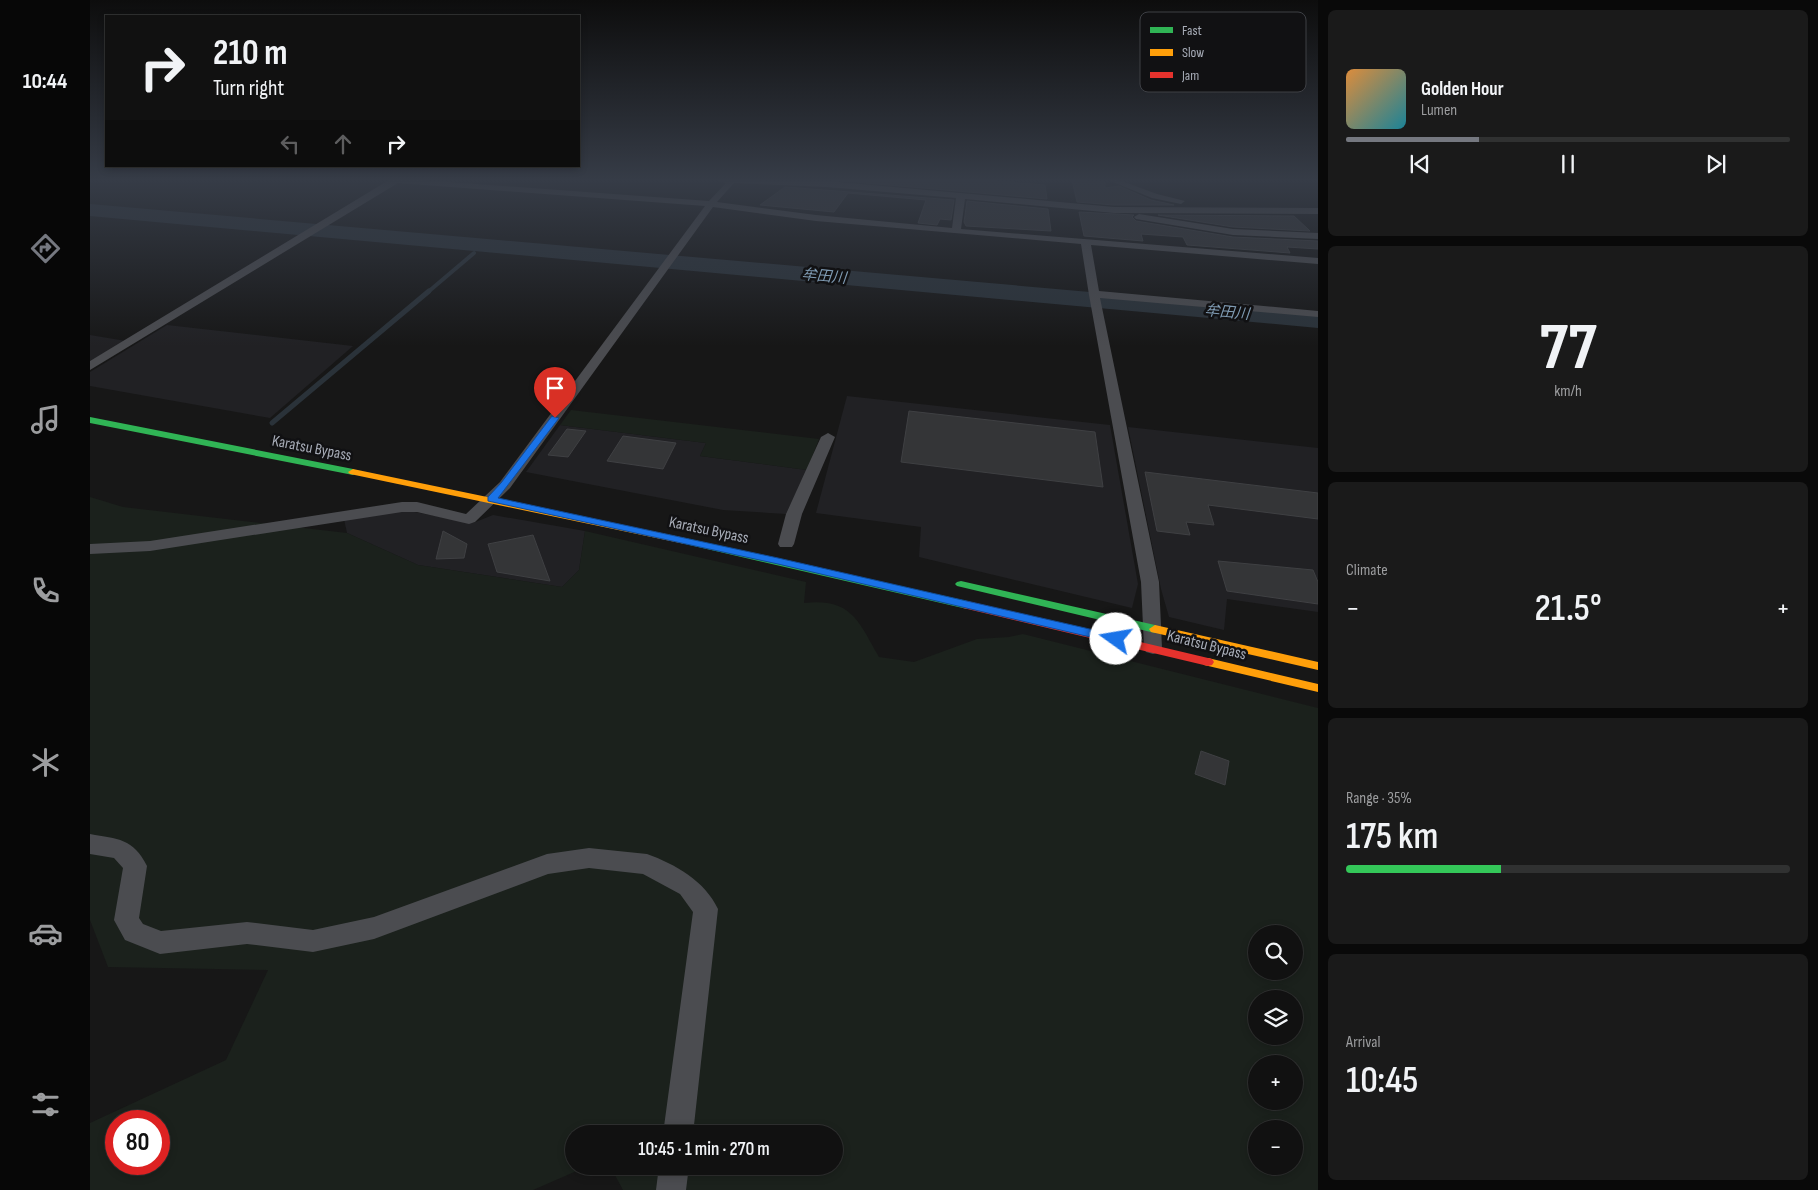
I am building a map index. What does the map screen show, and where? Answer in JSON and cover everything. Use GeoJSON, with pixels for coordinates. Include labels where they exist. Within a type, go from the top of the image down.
{"type":"FeatureCollection","features":[{"type":"Feature","properties":{"kind":"highway","name":"Karatsu Bypass"},"geometry":{"type":"LineString","coordinates":[[90,420],[491,499],[778,561],[1318,688]]}},
{"type":"Feature","properties":{"kind":"highway","name":"Karatsu Bypass"},"geometry":{"type":"LineString","coordinates":[[950,581],[1318,666]]}},
{"type":"Feature","properties":{"kind":"street"},"geometry":{"type":"LineString","coordinates":[[90,366],[306,236]]}},
{"type":"Feature","properties":{"kind":"street"},"geometry":{"type":"LineString","coordinates":[[90,549],[150,546],[402,507],[417,507],[469,519],[505,485],[689,236]]}},
{"type":"Feature","properties":{"kind":"street"},"geometry":{"type":"LineString","coordinates":[[1010,236],[1317,262]]}},
{"type":"Feature","properties":{"kind":"street"},"geometry":{"type":"LineString","coordinates":[[1293,236],[1317,262]]}},
{"type":"Feature","properties":{"kind":"street"},"geometry":{"type":"LineString","coordinates":[[1086,242],[1150,582],[1154,648]]}},
{"type":"Feature","properties":{"kind":"street"},"geometry":{"type":"LineString","coordinates":[[1095,297],[1318,314]]}},
{"type":"Feature","properties":{"kind":"street"},"geometry":{"type":"LineString","coordinates":[[786,544],[794,514],[828,436]]}},
{"type":"Feature","properties":{"kind":"street"},"geometry":{"type":"LineString","coordinates":[[90,844],[121,849],[135,866],[126,920],[134,932],[160,943],[247,933],[313,941],[374,928],[547,864],[589,858],[647,864],[688,887],[706,909],[679,1125]]}},
{"type":"Feature","properties":{"kind":"street"},"geometry":{"type":"LineString","coordinates":[[671,1190],[673,1175]]}},
{"type":"Feature","properties":{"kind":"shaded area"},"geometry":{"type":"Polygon","coordinates":[[[167,325],[353,346],[270,418],[90,386],[90,372],[167,325]]]}},
{"type":"Feature","properties":{"kind":"shaded area"},"geometry":{"type":"Polygon","coordinates":[[[90,335],[126,341],[90,361],[90,335]]]}},
{"type":"Feature","properties":{"kind":"shaded area"},"geometry":{"type":"Polygon","coordinates":[[[847,396],[1110,425],[1138,584],[1132,608],[919,557],[921,527],[816,513],[847,396]]]}},
{"type":"Feature","properties":{"kind":"shaded area"},"geometry":{"type":"Polygon","coordinates":[[[571,410],[819,439],[807,470],[700,456],[706,443],[560,425],[571,410]]]}},
{"type":"Feature","properties":{"kind":"shaded area"},"geometry":{"type":"Polygon","coordinates":[[[560,425],[706,443],[700,456],[807,470],[786,514],[723,510],[526,472],[560,425]]]}},
{"type":"Feature","properties":{"kind":"shaded area"},"geometry":{"type":"Polygon","coordinates":[[[1128,427],[1318,448],[1318,612],[1227,599],[1224,630],[1169,617],[1161,589],[1128,427]]]}},
{"type":"Feature","properties":{"kind":"shaded area"},"geometry":{"type":"Polygon","coordinates":[[[90,497],[123,507],[347,533],[418,565],[562,587],[579,570],[585,531],[806,582],[804,603],[820,602],[843,608],[859,623],[879,657],[914,662],[977,639],[1023,634],[1318,708],[1318,1190],[623,1190],[615,1175],[843,1175],[843,1125],[565,1125],[565,1175],[567,1175],[533,1190],[90,1190],[90,1123],[105,1116],[105,1175],[170,1175],[170,1110],[118,1110],[226,1060],[268,970],[108,967],[90,920],[90,497]]]}},
{"type":"Feature","properties":{"kind":"shaded area"},"geometry":{"type":"Polygon","coordinates":[[[404,510],[473,523],[493,515],[585,531],[579,570],[562,587],[418,565],[347,533],[344,519],[404,510]]]}},
{"type":"Feature","properties":{"kind":"building"},"geometry":{"type":"Polygon","coordinates":[[[1084,236],[1141,236],[1143,241],[1084,236]]]}},
{"type":"Feature","properties":{"kind":"building"},"geometry":{"type":"Polygon","coordinates":[[[1162,236],[1224,236],[1318,241],[1318,249],[1287,247],[1290,253],[1187,245],[1183,237],[1162,236]]]}},
{"type":"Feature","properties":{"kind":"building"},"geometry":{"type":"Polygon","coordinates":[[[909,411],[1095,432],[1103,487],[901,462],[909,411]]]}},
{"type":"Feature","properties":{"kind":"building"},"geometry":{"type":"Polygon","coordinates":[[[567,429],[586,431],[568,457],[548,455],[567,429]]]}},
{"type":"Feature","properties":{"kind":"building"},"geometry":{"type":"Polygon","coordinates":[[[623,436],[676,443],[663,469],[607,461],[623,436]]]}},
{"type":"Feature","properties":{"kind":"building"},"geometry":{"type":"Polygon","coordinates":[[[1145,472],[1318,493],[1318,519],[1208,505],[1214,525],[1186,522],[1190,535],[1157,531],[1145,472]]]}},
{"type":"Feature","properties":{"kind":"building"},"geometry":{"type":"Polygon","coordinates":[[[443,531],[467,544],[464,558],[436,559],[443,531]]]}},
{"type":"Feature","properties":{"kind":"building"},"geometry":{"type":"Polygon","coordinates":[[[533,535],[550,581],[497,572],[488,544],[533,535]]]}},
{"type":"Feature","properties":{"kind":"building"},"geometry":{"type":"Polygon","coordinates":[[[1218,561],[1313,570],[1318,582],[1318,604],[1227,591],[1218,561]]]}},
{"type":"Feature","properties":{"kind":"building"},"geometry":{"type":"Polygon","coordinates":[[[1201,751],[1229,761],[1225,785],[1195,774],[1201,751]]]}},
{"type":"Feature","properties":{"kind":"waterway","name":"牟田川"},"geometry":{"type":"LineString","coordinates":[[375,236],[1318,320]]}},
{"type":"Feature","properties":{"kind":"waterway"},"geometry":{"type":"LineString","coordinates":[[428,292],[474,253]]}},
{"type":"Feature","properties":{"kind":"waterway"},"geometry":{"type":"LineString","coordinates":[[272,423],[429,291]]}},
{"type":"Feature","properties":{"kind":"traffic: fast"},"geometry":{"type":"LineString","coordinates":[[90,420],[353,472]]}},
{"type":"Feature","properties":{"kind":"traffic: fast"},"geometry":{"type":"LineString","coordinates":[[685,541],[967,605]]}},
{"type":"Feature","properties":{"kind":"traffic: fast"},"geometry":{"type":"LineString","coordinates":[[961,584],[1155,629]]}},
{"type":"Feature","properties":{"kind":"traffic: slow"},"geometry":{"type":"LineString","coordinates":[[353,472],[685,541]]}},
{"type":"Feature","properties":{"kind":"traffic: slow"},"geometry":{"type":"LineString","coordinates":[[1155,629],[1318,666]]}},
{"type":"Feature","properties":{"kind":"traffic: slow"},"geometry":{"type":"LineString","coordinates":[[1208,662],[1318,688]]}},
{"type":"Feature","properties":{"kind":"traffic: jam"},"geometry":{"type":"LineString","coordinates":[[967,605],[1208,662]]}},
{"type":"Feature","properties":{"kind":"route"},"geometry":{"type":"LineString","coordinates":[[555,418],[505,485],[491,499],[778,561],[1116,639]]}}]}
